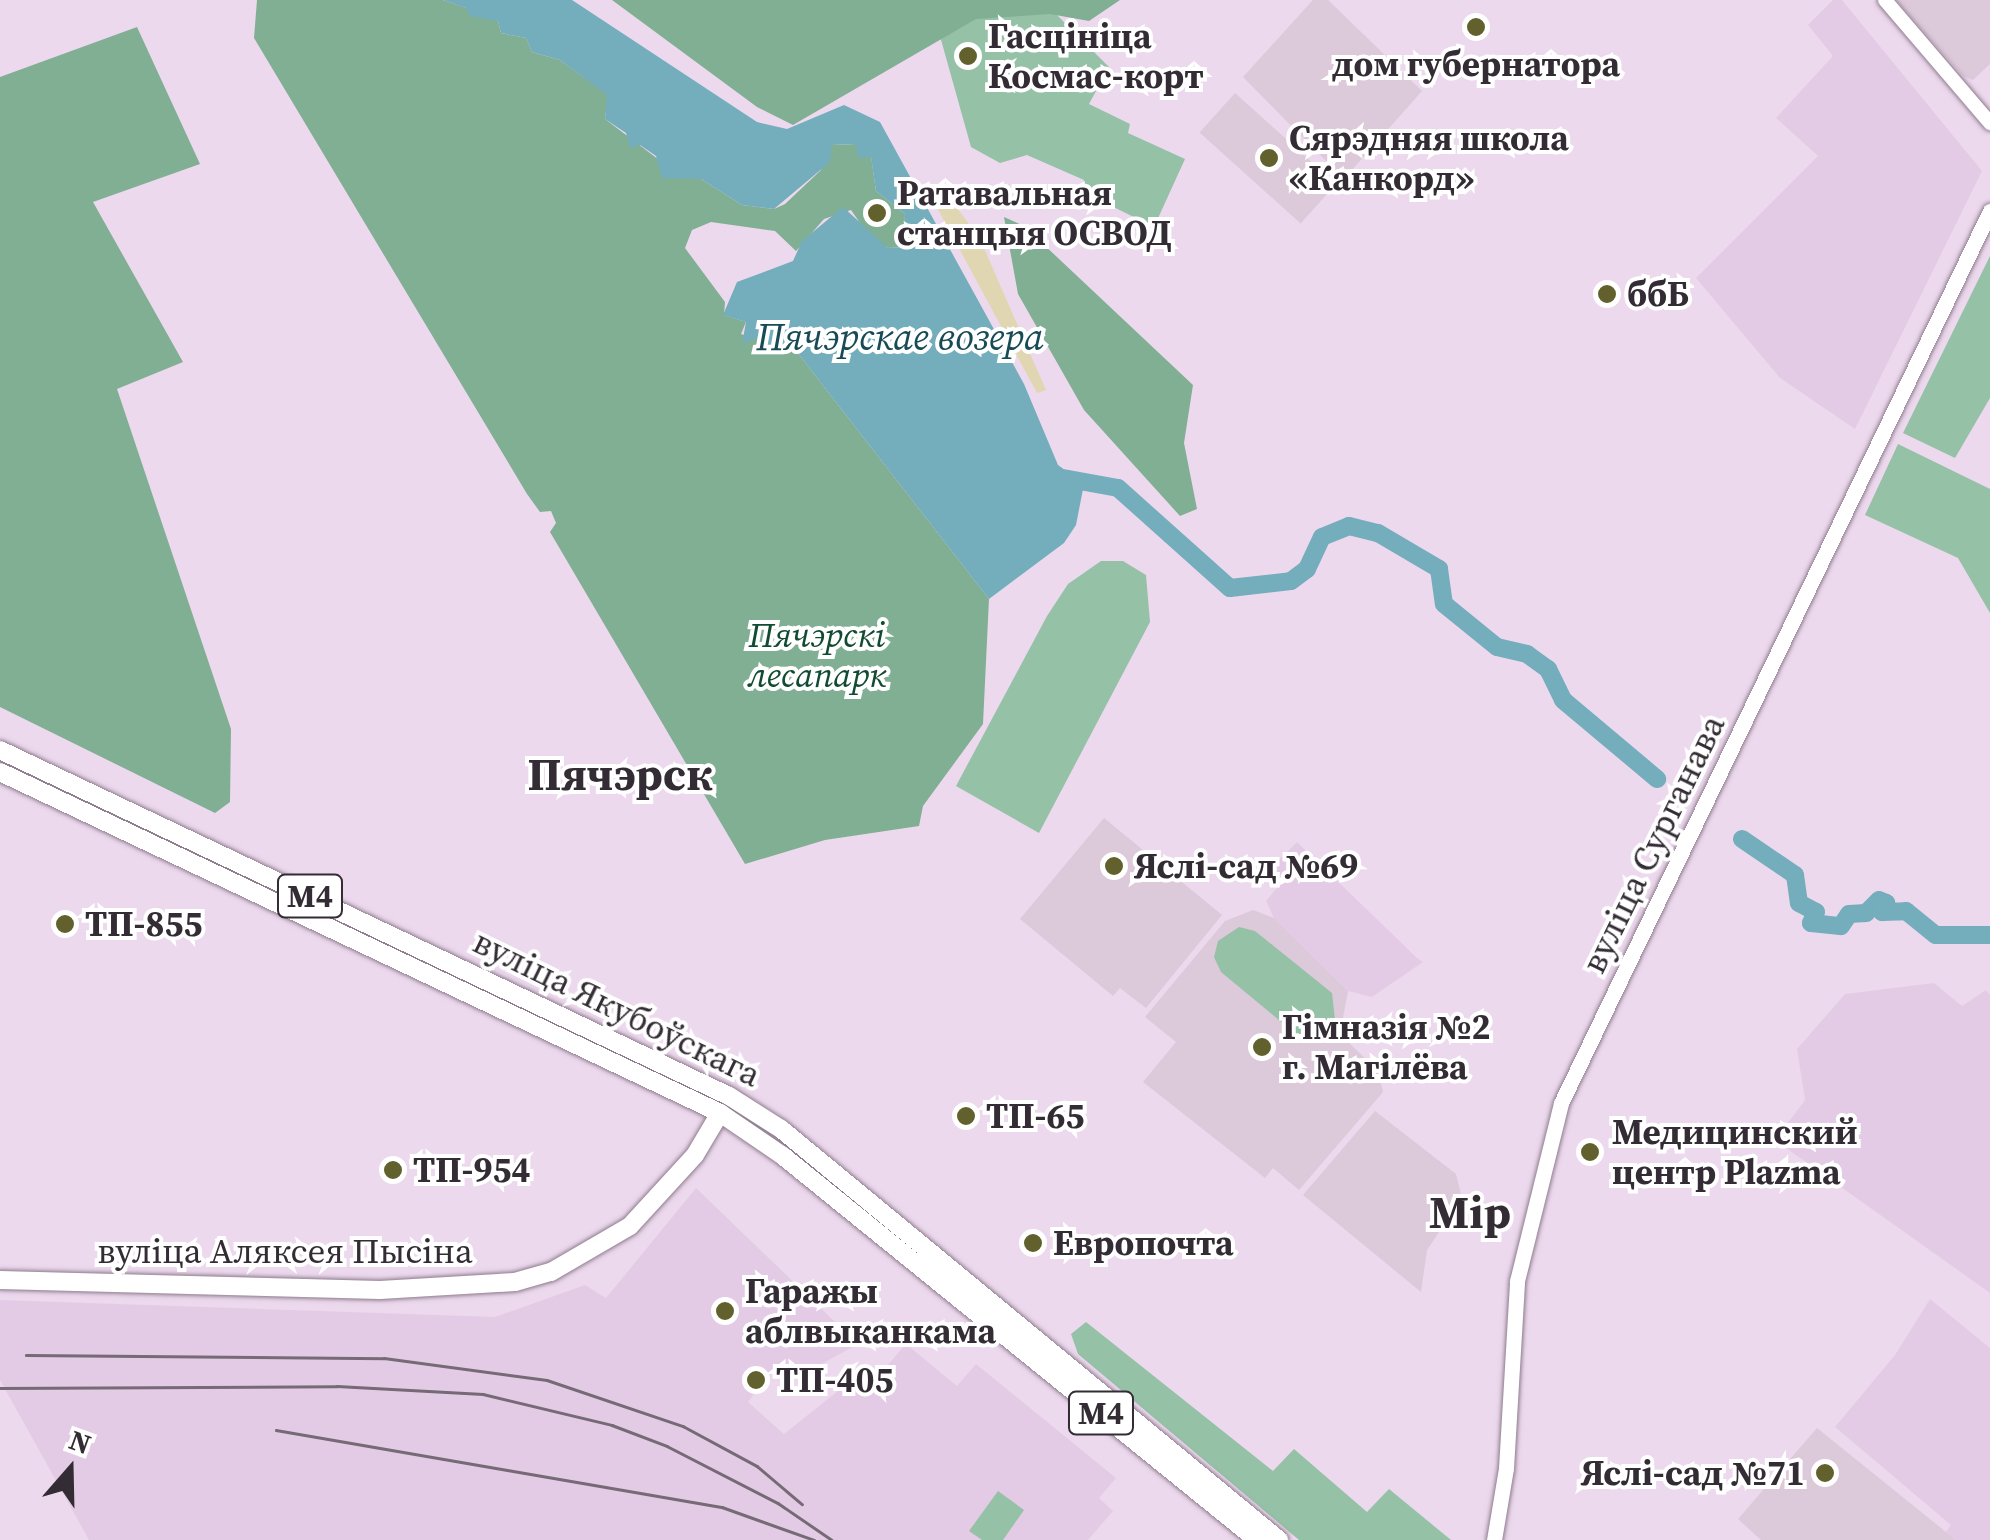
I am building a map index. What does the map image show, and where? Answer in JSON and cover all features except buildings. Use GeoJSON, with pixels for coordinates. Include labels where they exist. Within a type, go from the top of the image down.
{"type":"FeatureCollection","features":[{"type":"Feature","properties":{"kind":"main road","name":"вуліца Сурганава"},"geometry":{"type":"LineString","coordinates":[[1494,1540],[1506,1468],[1519,1268],[1562,1104],[1990,211]]}},
{"type":"Feature","properties":{"kind":"main road","name":"вуліца Якубоўскага"},"geometry":{"type":"LineString","coordinates":[[0,750],[730,1096],[781,1130],[1280,1540]]}},
{"type":"Feature","properties":{"kind":"main road","name":"вуліца Якубоўскага"},"geometry":{"type":"LineString","coordinates":[[0,772],[720,1114],[783,1156],[1257,1540]]}},
{"type":"Feature","properties":{"kind":"main road","name":"вуліца Аляксея Пысіна"},"geometry":{"type":"LineString","coordinates":[[0,1280],[380,1290],[515,1282],[552,1272],[630,1226],[695,1155],[730,1096]]}},
{"type":"Feature","properties":{"kind":"street"},"geometry":{"type":"LineString","coordinates":[[1885,0],[1990,123]]}},
{"type":"Feature","properties":{"kind":"shaded area"},"geometry":{"type":"Polygon","coordinates":[[[1313,0],[1328,0],[1422,91],[1344,179],[1243,77],[1313,0]]]}},
{"type":"Feature","properties":{"kind":"shaded area"},"geometry":{"type":"Polygon","coordinates":[[[1833,0],[1842,0],[1982,171],[1855,429],[1780,378],[1696,278],[1818,156],[1776,118],[1833,56],[1808,25],[1833,0]]]}},
{"type":"Feature","properties":{"kind":"shaded area"},"geometry":{"type":"Polygon","coordinates":[[[1896,0],[1990,0],[1990,64],[1973,80],[1963,76],[1896,0]]]}},
{"type":"Feature","properties":{"kind":"shaded area","name":"Сярэдняя школа «Канкорд»"},"geometry":{"type":"Polygon","coordinates":[[[1235,93],[1336,184],[1301,223],[1200,132],[1235,93]]]}},
{"type":"Feature","properties":{"kind":"shaded area","name":"Яслі-сад №69"},"geometry":{"type":"Polygon","coordinates":[[[1104,818],[1222,915],[1146,1008],[1120,988],[1113,996],[1020,919],[1104,818]]]}},
{"type":"Feature","properties":{"kind":"shaded area"},"geometry":{"type":"Polygon","coordinates":[[[1297,842],[1423,962],[1372,997],[1348,991],[1274,918],[1266,901],[1281,883],[1269,870],[1297,842]]]}},
{"type":"Feature","properties":{"kind":"shaded area","name":"Гімназія №2 г. Магілёва"},"geometry":{"type":"Polygon","coordinates":[[[1253,910],[1274,918],[1348,991],[1340,1034],[1378,1071],[1383,1092],[1299,1190],[1273,1168],[1265,1178],[1143,1082],[1176,1042],[1145,1017],[1225,921],[1253,910]]]}},
{"type":"Feature","properties":{"kind":"shaded area"},"geometry":{"type":"Polygon","coordinates":[[[1934,983],[1962,1006],[1986,990],[1990,995],[1990,1293],[1775,1140],[1805,1100],[1797,1049],[1845,994],[1934,983]]]}},
{"type":"Feature","properties":{"kind":"shaded area"},"geometry":{"type":"Polygon","coordinates":[[[1375,1111],[1456,1174],[1462,1198],[1427,1250],[1421,1292],[1303,1195],[1375,1111]]]}},
{"type":"Feature","properties":{"kind":"shaded area"},"geometry":{"type":"Polygon","coordinates":[[[696,1188],[858,1344],[805,1373],[779,1364],[765,1379],[748,1402],[784,1434],[853,1379],[861,1384],[887,1366],[906,1344],[957,1386],[976,1364],[1116,1478],[1099,1498],[1113,1511],[1088,1540],[89,1540],[0,1380],[0,1300],[495,1317],[585,1285],[606,1298],[696,1188]]]}},
{"type":"Feature","properties":{"kind":"shaded area"},"geometry":{"type":"Polygon","coordinates":[[[1930,1299],[1990,1348],[1990,1540],[1955,1540],[1946,1532],[1951,1525],[1835,1427],[1895,1355],[1930,1299]]]}},
{"type":"Feature","properties":{"kind":"shaded area","name":"Яслі-сад №71"},"geometry":{"type":"Polygon","coordinates":[[[1817,1428],[1955,1540],[1761,1540],[1738,1519],[1817,1428]]]}},
{"type":"Feature","properties":{"kind":"green space","name":"Пячэрскі лесапарк"},"geometry":{"type":"Polygon","coordinates":[[[257,0],[443,0],[484,14],[498,21],[501,33],[526,38],[532,52],[560,60],[608,95],[605,119],[679,175],[701,179],[742,205],[774,209],[785,204],[821,170],[832,145],[856,144],[871,156],[876,191],[905,214],[904,247],[888,248],[869,236],[851,210],[824,219],[796,251],[775,231],[711,222],[692,230],[685,248],[725,302],[724,315],[746,322],[741,334],[797,352],[989,599],[983,724],[923,806],[919,826],[825,840],[745,864],[550,532],[556,523],[551,511],[540,512],[527,494],[254,38],[257,0]]]}},
{"type":"Feature","properties":{"kind":"green space"},"geometry":{"type":"Polygon","coordinates":[[[612,0],[1120,0],[1089,21],[1050,14],[976,19],[793,125],[757,107],[612,0]]]}},
{"type":"Feature","properties":{"kind":"green space"},"geometry":{"type":"Polygon","coordinates":[[[1042,0],[1109,67],[1089,104],[1130,124],[1128,133],[1185,159],[1154,227],[1081,191],[1084,180],[1027,155],[1000,163],[971,147],[938,29],[1042,0]]]}},
{"type":"Feature","properties":{"kind":"green space"},"geometry":{"type":"Polygon","coordinates":[[[137,27],[200,164],[93,202],[183,362],[117,389],[231,729],[230,802],[215,813],[0,707],[0,77],[137,27]]]}},
{"type":"Feature","properties":{"kind":"green space"},"geometry":{"type":"Polygon","coordinates":[[[1004,217],[1024,226],[1193,385],[1184,443],[1197,509],[1180,516],[1084,410],[1018,294],[1004,217]]]}},
{"type":"Feature","properties":{"kind":"green space"},"geometry":{"type":"Polygon","coordinates":[[[1990,256],[1990,398],[1955,458],[1903,433],[1990,256]]]}},
{"type":"Feature","properties":{"kind":"green space"},"geometry":{"type":"Polygon","coordinates":[[[1898,444],[1990,489],[1990,613],[1958,558],[1865,515],[1898,444]]]}},
{"type":"Feature","properties":{"kind":"green space"},"geometry":{"type":"Polygon","coordinates":[[[1101,561],[1123,561],[1146,575],[1150,622],[1039,833],[956,786],[1047,616],[1068,584],[1101,561]]]}},
{"type":"Feature","properties":{"kind":"green space"},"geometry":{"type":"Polygon","coordinates":[[[0,761],[311,906],[310,909],[0,761]]]}},
{"type":"Feature","properties":{"kind":"green space"},"geometry":{"type":"Polygon","coordinates":[[[1239,927],[1255,931],[1332,993],[1335,1020],[1324,1034],[1297,1035],[1221,972],[1214,957],[1218,941],[1239,927]]]}},
{"type":"Feature","properties":{"kind":"green space"},"geometry":{"type":"Polygon","coordinates":[[[1086,1322],[1273,1471],[1294,1449],[1367,1512],[1389,1489],[1451,1540],[1299,1540],[1078,1354],[1071,1334],[1086,1322]]]}},
{"type":"Feature","properties":{"kind":"green space"},"geometry":{"type":"Polygon","coordinates":[[[998,1491],[1024,1510],[1003,1540],[982,1540],[969,1531],[998,1491]]]}},
{"type":"Feature","properties":{"kind":"sand"},"geometry":{"type":"Polygon","coordinates":[[[943,189],[980,239],[1046,390],[1037,393],[934,202],[943,189]]]}},
{"type":"Feature","properties":{"kind":"water","name":"Пячэрскае возера"},"geometry":{"type":"Polygon","coordinates":[[[443,0],[572,0],[757,122],[787,129],[844,105],[880,122],[1024,384],[1058,465],[1084,484],[1076,525],[1064,543],[989,599],[797,352],[755,339],[742,344],[746,322],[723,315],[737,282],[793,261],[802,241],[843,207],[888,248],[904,247],[905,214],[876,191],[871,157],[859,158],[855,144],[832,145],[830,162],[774,209],[742,205],[701,179],[662,178],[656,156],[640,145],[630,148],[626,133],[605,119],[607,95],[560,60],[532,52],[526,38],[501,33],[498,21],[470,16],[466,8],[443,0]]]}},
{"type":"Feature","properties":{"kind":"waterway"},"geometry":{"type":"LineString","coordinates":[[1063,478],[1118,488],[1230,588],[1291,581],[1307,569],[1322,537],[1349,526],[1378,533],[1439,569],[1444,604],[1497,647],[1527,654],[1548,669],[1563,700],[1657,779]]}},
{"type":"Feature","properties":{"kind":"waterway"},"geometry":{"type":"LineString","coordinates":[[1742,839],[1795,875],[1799,903],[1816,912],[1811,923],[1841,926],[1849,914],[1866,913],[1879,900],[1886,903],[1882,912],[1906,911],[1936,935],[1990,935]]}},
{"type":"Feature","properties":{"kind":"railway"},"geometry":{"type":"LineString","coordinates":[[26,1355],[384,1358],[547,1380],[683,1426],[757,1466],[802,1504]]}},
{"type":"Feature","properties":{"kind":"railway"},"geometry":{"type":"LineString","coordinates":[[0,1388],[337,1386],[483,1394],[612,1425],[667,1446],[778,1503],[832,1540]]}},
{"type":"Feature","properties":{"kind":"railway"},"geometry":{"type":"LineString","coordinates":[[276,1430],[722,1507],[814,1540]]}},
{"type":"Feature","properties":{"kind":"place","name":"дом губернатора"},"geometry":{"type":"Point","coordinates":[1476,27]}},
{"type":"Feature","properties":{"kind":"place","name":"Гасцініца Космас-корт"},"geometry":{"type":"Point","coordinates":[968,56]}},
{"type":"Feature","properties":{"kind":"place","name":"Сярэдняя школа «Канкорд»"},"geometry":{"type":"Point","coordinates":[1269,158]}},
{"type":"Feature","properties":{"kind":"place","name":"Ратавальная станцыя ОСВОД"},"geometry":{"type":"Point","coordinates":[877,213]}},
{"type":"Feature","properties":{"kind":"place","name":"ббБ"},"geometry":{"type":"Point","coordinates":[1607,294]}},
{"type":"Feature","properties":{"kind":"place","name":"Яслі-сад №69"},"geometry":{"type":"Point","coordinates":[1114,866]}},
{"type":"Feature","properties":{"kind":"place","name":"ТП-855"},"geometry":{"type":"Point","coordinates":[65,924]}},
{"type":"Feature","properties":{"kind":"place","name":"Гімназія №2 г. Магілёва"},"geometry":{"type":"Point","coordinates":[1262,1047]}},
{"type":"Feature","properties":{"kind":"place","name":"ТП-65"},"geometry":{"type":"Point","coordinates":[966,1116]}},
{"type":"Feature","properties":{"kind":"place","name":"Медицинский центр Plazma"},"geometry":{"type":"Point","coordinates":[1590,1152]}},
{"type":"Feature","properties":{"kind":"place","name":"ТП-954"},"geometry":{"type":"Point","coordinates":[393,1170]}},
{"type":"Feature","properties":{"kind":"place","name":"Европочта"},"geometry":{"type":"Point","coordinates":[1033,1243]}},
{"type":"Feature","properties":{"kind":"place","name":"Гаражы аблвыканкама"},"geometry":{"type":"Point","coordinates":[725,1311]}},
{"type":"Feature","properties":{"kind":"place","name":"ТП-405"},"geometry":{"type":"Point","coordinates":[756,1380]}},
{"type":"Feature","properties":{"kind":"place","name":"Яслі-сад №71"},"geometry":{"type":"Point","coordinates":[1825,1473]}},
{"type":"Feature","properties":{"kind":"district","name":"Пячэрск"},"geometry":{"type":"Point","coordinates":[620,775]}},
{"type":"Feature","properties":{"kind":"district","name":"Мір"},"geometry":{"type":"Point","coordinates":[1470,1213]}}]}
